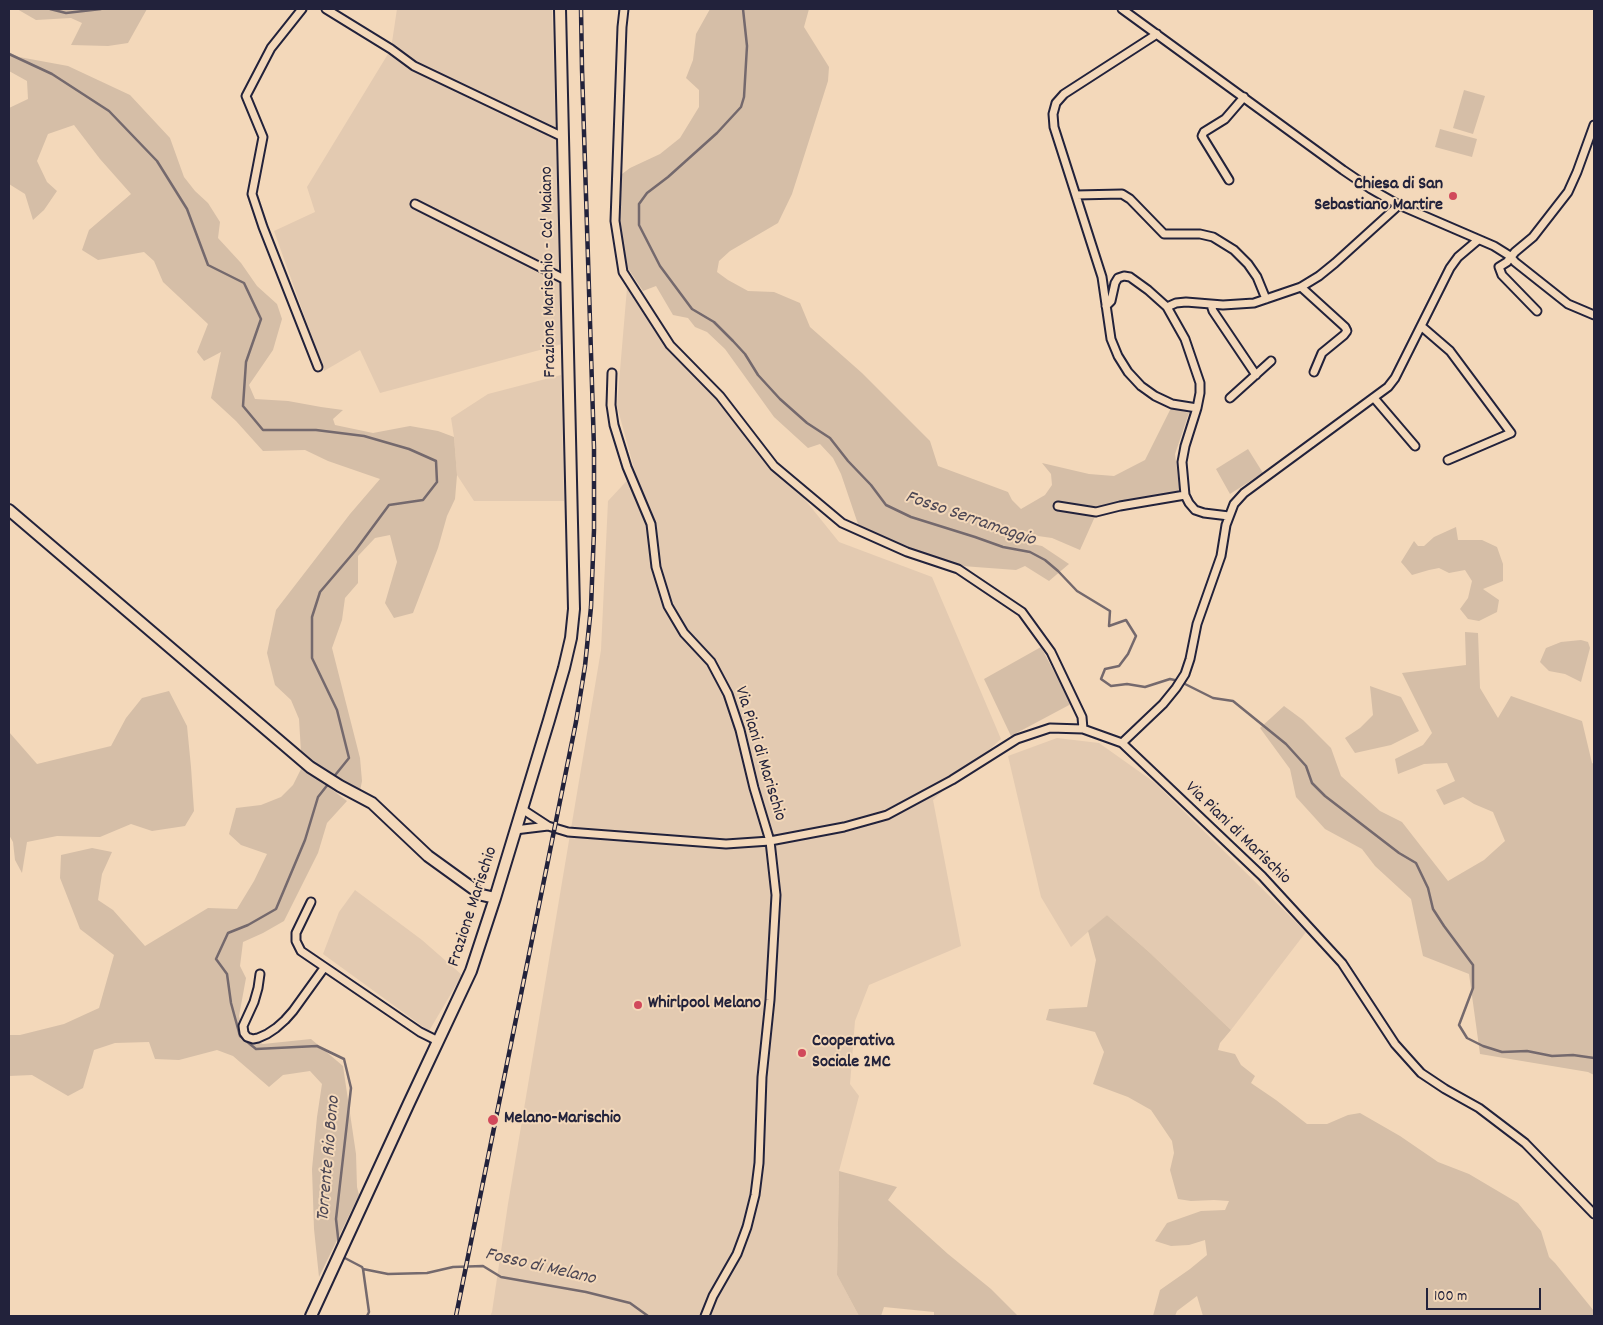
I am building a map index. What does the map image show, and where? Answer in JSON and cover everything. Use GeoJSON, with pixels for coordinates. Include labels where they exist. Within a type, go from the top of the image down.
{"type":"FeatureCollection","features":[{"type":"Feature","properties":{"kind":"main road","name":"Frazione Marischio - Ca' Maiano"},"geometry":{"type":"LineString","coordinates":[[560,9],[572,535]]}},
{"type":"Feature","properties":{"kind":"main road"},"geometry":{"type":"LineString","coordinates":[[9,510],[310,767],[372,803],[428,856],[482,895],[495,898]]}},
{"type":"Feature","properties":{"kind":"main road","name":"Frazione Marischio"},"geometry":{"type":"LineString","coordinates":[[311,1316],[471,971],[495,898],[564,668],[574,610],[572,535]]}},
{"type":"Feature","properties":{"kind":"street"},"geometry":{"type":"LineString","coordinates":[[302,9],[271,48],[246,96],[263,137],[252,194],[318,367]]}},
{"type":"Feature","properties":{"kind":"street"},"geometry":{"type":"LineString","coordinates":[[326,9],[391,49],[414,66],[563,137]]}},
{"type":"Feature","properties":{"kind":"street"},"geometry":{"type":"LineString","coordinates":[[624,9],[615,221],[623,272],[670,345],[720,396],[774,466],[842,522],[907,552],[958,569],[1022,612],[1051,652],[1082,717],[1082,729]]}},
{"type":"Feature","properties":{"kind":"street"},"geometry":{"type":"LineString","coordinates":[[1122,9],[1371,189],[1399,204],[1494,246],[1510,256],[1568,304],[1594,315]]}},
{"type":"Feature","properties":{"kind":"street"},"geometry":{"type":"LineString","coordinates":[[1157,34],[1064,94],[1056,103],[1053,114],[1054,127],[1102,277],[1111,339],[1118,356],[1128,372],[1154,396],[1172,404],[1197,408]]}},
{"type":"Feature","properties":{"kind":"street"},"geometry":{"type":"LineString","coordinates":[[1229,180],[1202,136],[1204,132],[1225,119],[1244,97]]}},
{"type":"Feature","properties":{"kind":"street"},"geometry":{"type":"LineString","coordinates":[[1537,311],[1502,275],[1499,267],[1507,262],[1510,256],[1533,237],[1568,192],[1594,125]]}},
{"type":"Feature","properties":{"kind":"street"},"geometry":{"type":"LineString","coordinates":[[1076,195],[1122,194],[1130,199],[1164,234],[1200,234],[1212,237],[1234,250],[1248,264],[1257,277],[1266,300]]}},
{"type":"Feature","properties":{"kind":"street"},"geometry":{"type":"LineString","coordinates":[[415,204],[566,280]]}},
{"type":"Feature","properties":{"kind":"street"},"geometry":{"type":"LineString","coordinates":[[1167,307],[1176,303],[1186,302],[1211,305],[1254,303],[1302,287],[1335,263],[1399,204]]}},
{"type":"Feature","properties":{"kind":"street"},"geometry":{"type":"LineString","coordinates":[[1122,743],[1163,704],[1184,674],[1190,659],[1203,604],[1221,556],[1229,516],[1234,504],[1244,494],[1388,387],[1395,378],[1450,268],[1458,257],[1478,240]]}},
{"type":"Feature","properties":{"kind":"street"},"geometry":{"type":"LineString","coordinates":[[1106,306],[1111,301],[1115,283],[1118,278],[1124,276],[1130,277],[1167,307],[1184,339],[1200,383],[1197,408],[1184,446],[1182,462],[1185,495],[1195,510],[1229,516]]}},
{"type":"Feature","properties":{"kind":"street"},"geometry":{"type":"LineString","coordinates":[[1302,287],[1347,331],[1322,353],[1314,372]]}},
{"type":"Feature","properties":{"kind":"street"},"geometry":{"type":"LineString","coordinates":[[1211,305],[1213,311],[1256,375]]}},
{"type":"Feature","properties":{"kind":"street"},"geometry":{"type":"LineString","coordinates":[[1421,326],[1450,351],[1511,433],[1448,460]]}},
{"type":"Feature","properties":{"kind":"street"},"geometry":{"type":"LineString","coordinates":[[1230,398],[1271,361]]}},
{"type":"Feature","properties":{"kind":"street","name":"Via Piani di Marischio"},"geometry":{"type":"LineString","coordinates":[[612,373],[611,406],[614,426],[627,467],[651,524],[656,567],[668,606],[684,633],[711,662],[728,694],[740,730],[754,788],[770,841],[776,895],[762,1077],[759,1163],[755,1195],[748,1226],[737,1254],[713,1296],[705,1316]]}},
{"type":"Feature","properties":{"kind":"street"},"geometry":{"type":"LineString","coordinates":[[1374,398],[1415,446]]}},
{"type":"Feature","properties":{"kind":"street"},"geometry":{"type":"LineString","coordinates":[[1058,506],[1096,512],[1185,495]]}},
{"type":"Feature","properties":{"kind":"street","name":"Via Piani di Marischio"},"geometry":{"type":"LineString","coordinates":[[548,826],[568,832],[726,844],[770,841],[844,827],[887,815],[952,780],[1017,738],[1050,728],[1082,729],[1122,743],[1262,876],[1342,963],[1395,1044],[1421,1073],[1479,1108],[1525,1143],[1594,1214]]}},
{"type":"Feature","properties":{"kind":"street"},"geometry":{"type":"LineString","coordinates":[[522,809],[548,826]]}},
{"type":"Feature","properties":{"kind":"street"},"geometry":{"type":"LineString","coordinates":[[515,830],[548,826]]}},
{"type":"Feature","properties":{"kind":"street"},"geometry":{"type":"LineString","coordinates":[[311,902],[296,933],[296,941],[300,951],[420,1032],[438,1042]]}},
{"type":"Feature","properties":{"kind":"street"},"geometry":{"type":"LineString","coordinates":[[260,974],[254,1002],[243,1026],[247,1037],[253,1039],[276,1028],[293,1011],[324,968]]}},
{"type":"Feature","properties":{"kind":"shaded area"},"geometry":{"type":"Polygon","coordinates":[[[17,9],[147,9],[128,43],[108,46],[71,45],[82,23],[71,18],[36,20],[17,9]]]}},
{"type":"Feature","properties":{"kind":"shaded area"},"geometry":{"type":"Polygon","coordinates":[[[397,9],[552,9],[562,344],[380,393],[360,350],[324,371],[274,231],[315,212],[307,187],[391,49],[397,9]]]}},
{"type":"Feature","properties":{"kind":"shaded area"},"geometry":{"type":"Polygon","coordinates":[[[710,9],[809,9],[804,27],[829,67],[828,81],[792,194],[778,223],[730,251],[719,261],[717,272],[748,291],[774,292],[800,303],[810,327],[862,373],[930,441],[938,466],[1008,492],[1012,500],[1021,509],[1045,495],[1052,485],[1051,474],[1042,463],[1089,474],[1114,476],[1145,460],[1171,408],[1189,413],[1175,454],[1180,494],[1097,512],[1080,550],[1052,538],[1038,536],[1025,531],[1027,543],[1042,546],[1069,564],[1049,581],[1025,566],[1016,570],[962,566],[883,537],[858,524],[841,474],[833,458],[820,444],[808,448],[774,417],[725,349],[707,332],[695,327],[688,318],[673,315],[656,286],[643,291],[627,267],[622,252],[618,232],[618,188],[622,174],[630,168],[660,154],[680,138],[699,107],[699,90],[686,78],[693,60],[696,34],[710,9]]]}},
{"type":"Feature","properties":{"kind":"shaded area"},"geometry":{"type":"Polygon","coordinates":[[[9,52],[19,57],[68,66],[130,95],[170,138],[184,177],[208,203],[220,222],[218,238],[241,263],[257,286],[277,304],[282,319],[273,350],[249,385],[255,399],[288,401],[343,410],[333,419],[335,425],[373,433],[410,426],[438,431],[454,437],[457,475],[455,499],[447,516],[438,548],[413,613],[394,618],[385,603],[397,562],[390,535],[375,538],[358,556],[358,583],[345,598],[342,620],[332,648],[360,758],[362,781],[360,791],[317,766],[301,752],[299,719],[291,700],[275,685],[267,653],[276,610],[350,514],[380,479],[328,461],[305,450],[263,451],[236,421],[211,398],[221,352],[204,361],[197,352],[208,324],[163,282],[154,261],[144,252],[98,260],[82,250],[89,230],[131,194],[100,159],[74,125],[48,134],[37,161],[47,182],[57,191],[44,210],[33,220],[25,194],[9,184],[9,108],[28,99],[27,81],[9,71],[9,52]]]}},
{"type":"Feature","properties":{"kind":"shaded area"},"geometry":{"type":"Polygon","coordinates":[[[1464,90],[1485,96],[1473,134],[1453,128],[1464,90]]]}},
{"type":"Feature","properties":{"kind":"shaded area"},"geometry":{"type":"Polygon","coordinates":[[[1440,129],[1477,139],[1472,157],[1435,147],[1440,129]]]}},
{"type":"Feature","properties":{"kind":"shaded area"},"geometry":{"type":"Polygon","coordinates":[[[627,288],[655,332],[765,450],[839,542],[932,577],[1001,739],[933,800],[961,946],[869,985],[855,1021],[850,1084],[859,1096],[839,1171],[837,1275],[859,1316],[490,1316],[601,650],[608,501],[635,472],[617,406],[627,288]]]}},
{"type":"Feature","properties":{"kind":"shaded area"},"geometry":{"type":"Polygon","coordinates":[[[561,375],[564,501],[474,501],[457,475],[451,418],[488,394],[561,375]]]}},
{"type":"Feature","properties":{"kind":"shaded area"},"geometry":{"type":"Polygon","coordinates":[[[1248,449],[1263,473],[1230,494],[1216,469],[1248,449]]]}},
{"type":"Feature","properties":{"kind":"shaded area"},"geometry":{"type":"Polygon","coordinates":[[[1456,527],[1458,540],[1482,540],[1497,547],[1503,564],[1503,581],[1483,589],[1499,600],[1497,612],[1479,621],[1468,619],[1460,609],[1468,598],[1472,581],[1465,570],[1449,573],[1439,568],[1412,575],[1401,562],[1414,541],[1418,546],[1424,546],[1434,537],[1456,527]]]}},
{"type":"Feature","properties":{"kind":"shaded area"},"geometry":{"type":"Polygon","coordinates":[[[1465,632],[1478,633],[1480,688],[1498,718],[1511,696],[1582,721],[1592,763],[1594,764],[1594,1075],[1588,1072],[1480,1054],[1469,974],[1423,956],[1411,899],[1375,866],[1362,849],[1325,829],[1296,797],[1290,769],[1260,728],[1284,706],[1303,720],[1331,748],[1341,776],[1380,811],[1402,822],[1448,881],[1484,860],[1505,841],[1493,812],[1463,797],[1444,805],[1436,790],[1455,781],[1447,763],[1424,764],[1398,774],[1395,759],[1423,745],[1432,733],[1402,673],[1466,665],[1465,632]]]}},
{"type":"Feature","properties":{"kind":"shaded area"},"geometry":{"type":"Polygon","coordinates":[[[1581,640],[1588,642],[1590,648],[1581,682],[1565,674],[1549,671],[1540,662],[1546,648],[1561,642],[1581,640]]]}},
{"type":"Feature","properties":{"kind":"shaded area"},"geometry":{"type":"Polygon","coordinates":[[[1041,647],[1071,704],[1011,736],[984,679],[1041,647]]]}},
{"type":"Feature","properties":{"kind":"shaded area"},"geometry":{"type":"Polygon","coordinates":[[[1370,686],[1401,697],[1419,731],[1391,745],[1355,753],[1345,738],[1360,728],[1373,715],[1370,686]]]}},
{"type":"Feature","properties":{"kind":"shaded area"},"geometry":{"type":"Polygon","coordinates":[[[169,691],[187,726],[194,811],[185,826],[152,831],[131,824],[100,837],[57,836],[27,842],[22,873],[15,860],[13,842],[9,835],[9,732],[37,764],[111,746],[126,718],[142,698],[169,691]]]}},
{"type":"Feature","properties":{"kind":"shaded area"},"geometry":{"type":"Polygon","coordinates":[[[1057,738],[1099,743],[1154,782],[1306,932],[1231,1030],[1107,915],[1071,947],[1041,897],[1008,756],[1057,738]]]}},
{"type":"Feature","properties":{"kind":"shaded area"},"geometry":{"type":"Polygon","coordinates":[[[302,767],[347,801],[327,823],[318,853],[284,921],[243,942],[240,966],[246,978],[239,1016],[244,1037],[263,1044],[311,1039],[343,1066],[356,1154],[359,1195],[319,1277],[314,1229],[312,1169],[322,1084],[310,1071],[283,1075],[269,1087],[233,1056],[217,1050],[179,1060],[155,1059],[149,1042],[115,1043],[94,1050],[83,1088],[68,1096],[32,1075],[9,1076],[9,1035],[20,1035],[64,1024],[99,1008],[114,955],[80,929],[60,878],[61,855],[92,848],[112,852],[102,874],[98,900],[113,910],[145,946],[208,908],[237,909],[254,881],[267,854],[241,845],[229,834],[236,808],[261,805],[281,797],[293,785],[302,767]]]}},
{"type":"Feature","properties":{"kind":"shaded area"},"geometry":{"type":"Polygon","coordinates":[[[355,890],[422,940],[462,975],[429,1031],[323,954],[339,912],[355,890]]]}},
{"type":"Feature","properties":{"kind":"shaded area"},"geometry":{"type":"Polygon","coordinates":[[[1107,915],[1231,1030],[1220,1043],[1218,1050],[1235,1054],[1241,1065],[1255,1076],[1251,1083],[1307,1124],[1327,1124],[1348,1115],[1360,1113],[1400,1136],[1438,1162],[1469,1174],[1518,1203],[1541,1231],[1549,1257],[1594,1311],[1594,1316],[1203,1316],[1197,1296],[1177,1311],[1175,1316],[1153,1316],[1160,1290],[1207,1255],[1205,1240],[1189,1245],[1171,1246],[1155,1241],[1167,1223],[1201,1211],[1225,1210],[1229,1201],[1178,1199],[1170,1170],[1174,1153],[1172,1141],[1151,1110],[1128,1097],[1093,1084],[1104,1052],[1095,1032],[1046,1020],[1049,1009],[1087,1007],[1096,960],[1088,931],[1107,915]]]}},
{"type":"Feature","properties":{"kind":"shaded area"},"geometry":{"type":"Polygon","coordinates":[[[839,1171],[897,1187],[888,1200],[948,1254],[991,1289],[1018,1316],[934,1316],[934,1312],[884,1307],[881,1316],[859,1316],[837,1275],[839,1171]]]}},
{"type":"Feature","properties":{"kind":"waterway","name":"Torrente Rio Bono"},"geometry":{"type":"LineString","coordinates":[[50,9],[66,13],[101,9]]}},
{"type":"Feature","properties":{"kind":"waterway","name":"Fosso Serramaggio"},"geometry":{"type":"LineString","coordinates":[[743,9],[747,46],[744,97],[741,107],[717,133],[668,177],[647,193],[639,204],[639,225],[660,266],[692,309],[714,322],[733,341],[745,354],[758,375],[780,399],[807,423],[830,438],[886,505],[911,517],[1003,547],[1030,552],[1045,560],[1077,591],[1110,611],[1109,626],[1126,620],[1136,636],[1128,654],[1119,666],[1105,669],[1101,679],[1111,686],[1127,684],[1145,687],[1170,679],[1179,681],[1213,698],[1233,701],[1286,744],[1306,766],[1312,783],[1325,796],[1399,853],[1416,863],[1428,888],[1433,909],[1473,965],[1473,988],[1459,1025],[1467,1038],[1502,1052],[1527,1051],[1552,1056],[1573,1055],[1594,1058]]}},
{"type":"Feature","properties":{"kind":"waterway","name":"Torrente Rio Bono"},"geometry":{"type":"LineString","coordinates":[[9,54],[52,74],[109,111],[157,161],[187,209],[208,265],[244,283],[261,319],[246,362],[243,406],[263,430],[316,430],[364,436],[409,449],[436,461],[437,482],[423,500],[389,505],[355,551],[320,592],[312,617],[312,658],[337,710],[349,758],[332,779]]}},
{"type":"Feature","properties":{"kind":"waterway","name":"Torrente Rio Bono"},"geometry":{"type":"LineString","coordinates":[[329,783],[318,797],[305,840],[276,909],[248,925],[228,933],[216,959],[227,974],[231,1003],[240,1036],[256,1049],[317,1046],[344,1059],[351,1088],[336,1219],[339,1246]]}},
{"type":"Feature","properties":{"kind":"waterway","name":"Fosso di Melano"},"geometry":{"type":"LineString","coordinates":[[341,1256],[363,1269],[388,1274],[427,1273],[453,1267],[483,1266],[501,1277],[586,1292],[630,1303],[648,1316]]}},
{"type":"Feature","properties":{"kind":"waterway"},"geometry":{"type":"LineString","coordinates":[[363,1269],[369,1312],[367,1316]]}},
{"type":"Feature","properties":{"kind":"railway"},"geometry":{"type":"LineString","coordinates":[[456,1316],[576,722],[585,666],[591,607],[594,530],[594,448],[581,9]]}},
{"type":"Feature","properties":{"kind":"place","name":"Chiesa di San Sebastiano Martire"},"geometry":{"type":"Point","coordinates":[1453,196]}},
{"type":"Feature","properties":{"kind":"place","name":"Whirlpool Melano"},"geometry":{"type":"Point","coordinates":[638,1005]}},
{"type":"Feature","properties":{"kind":"place","name":"Cooperativa Sociale 2MC"},"geometry":{"type":"Point","coordinates":[802,1053]}},
{"type":"Feature","properties":{"kind":"place","name":"Melano-Marischio"},"geometry":{"type":"Point","coordinates":[493,1120]}}]}
